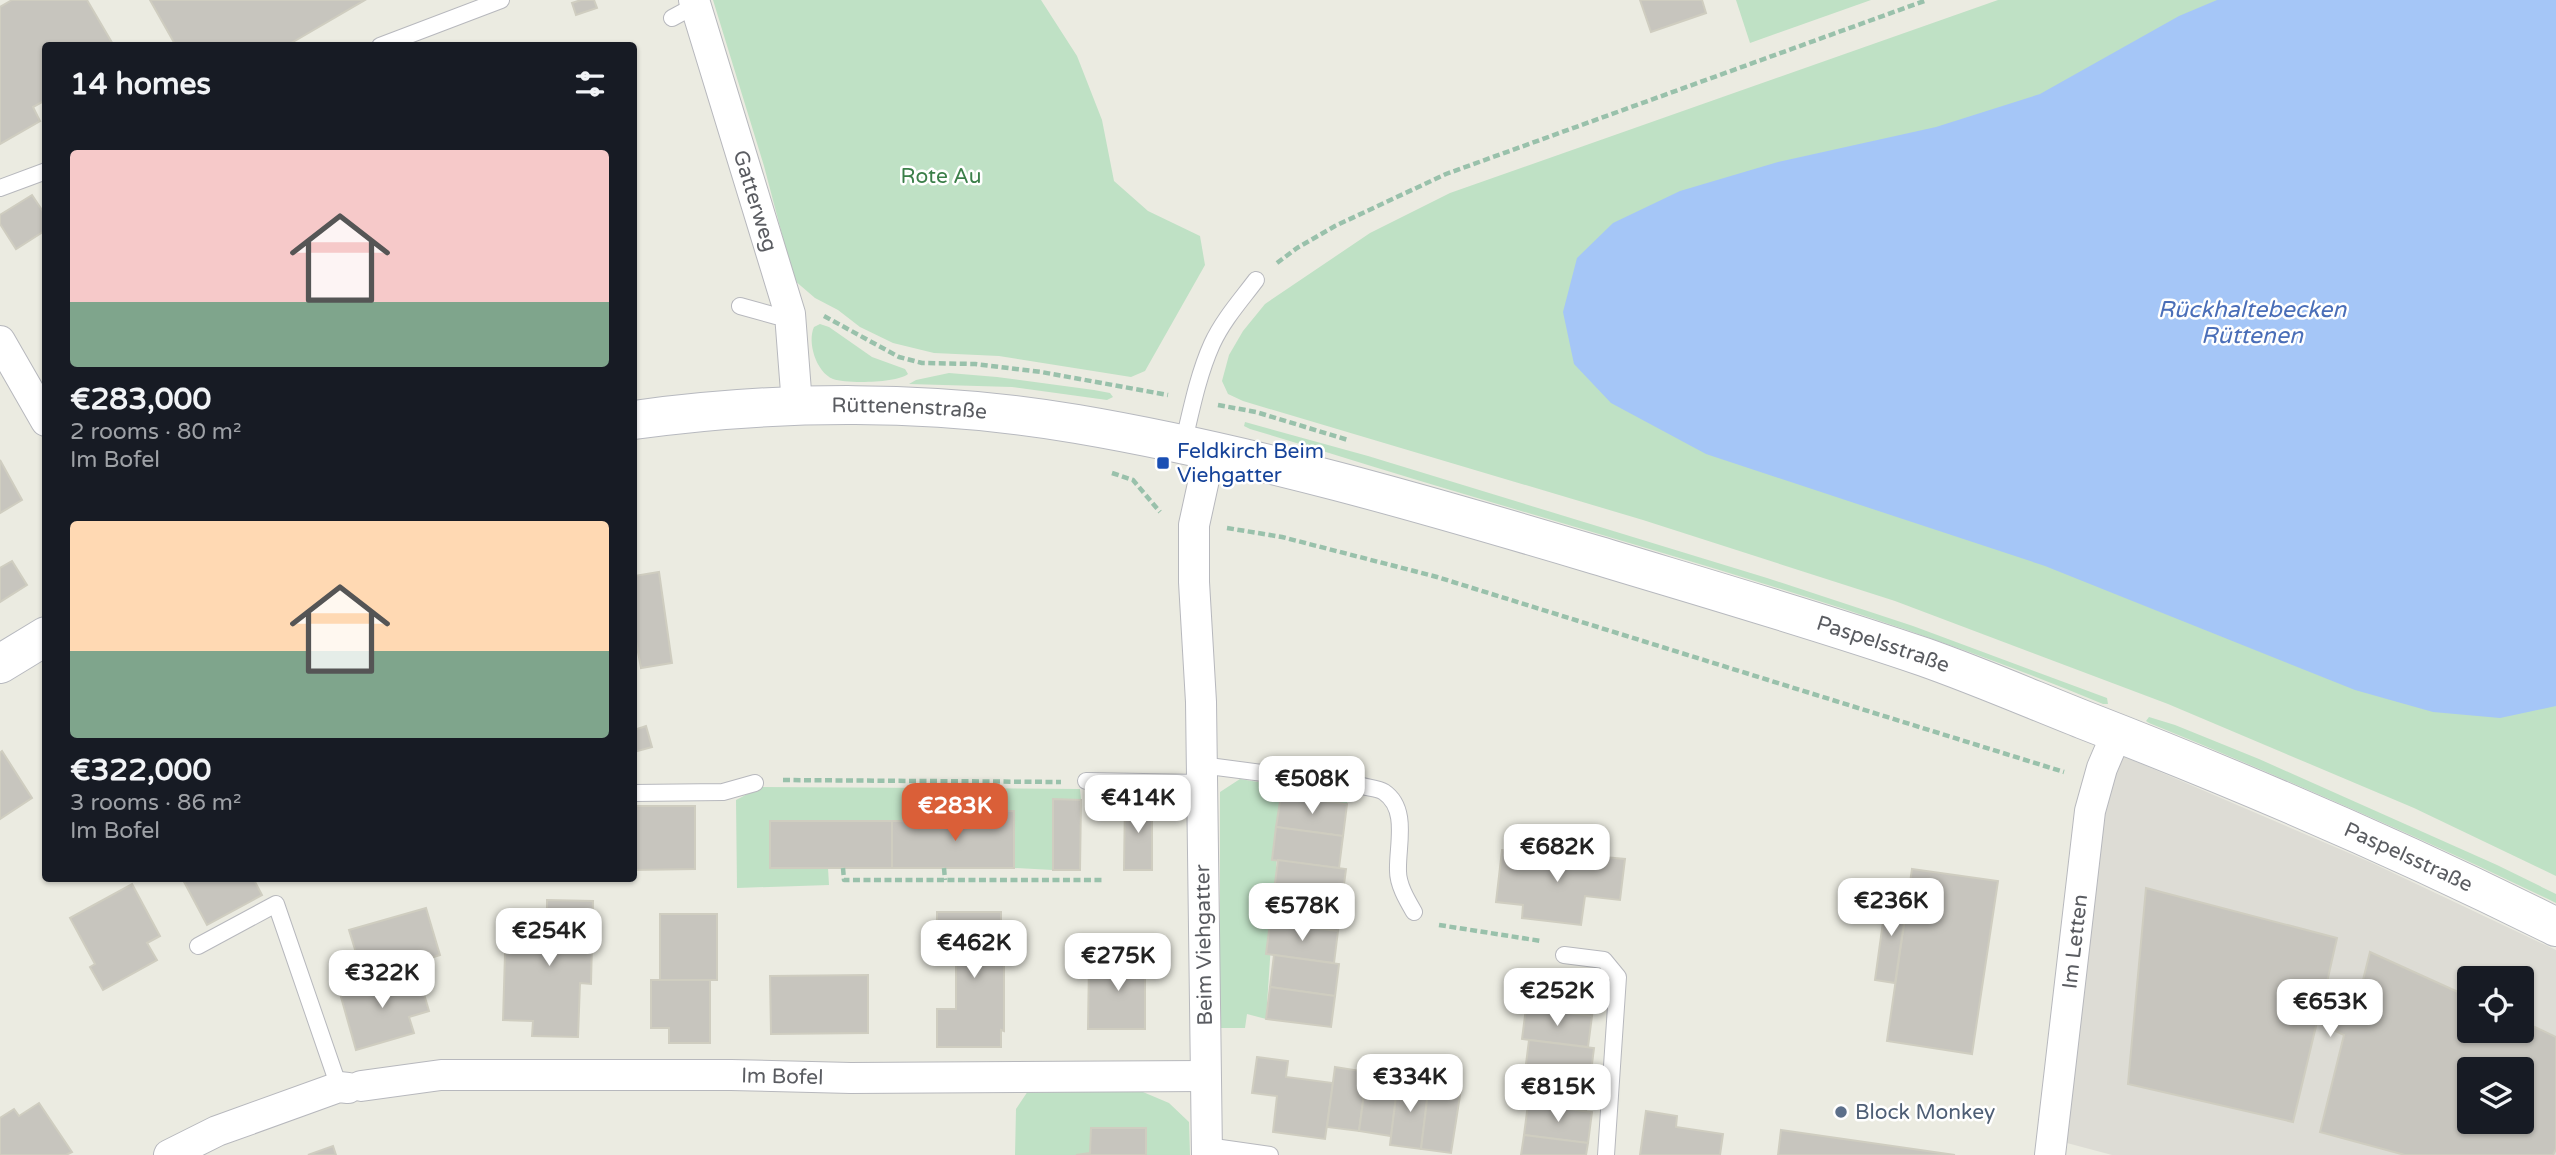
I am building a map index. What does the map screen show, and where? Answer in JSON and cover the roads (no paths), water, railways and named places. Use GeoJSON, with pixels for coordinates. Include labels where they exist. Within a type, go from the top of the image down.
{"type":"FeatureCollection","features":[{"type":"Feature","properties":{"kind":"main road","name":"Rüttenenstraße"},"geometry":{"type":"LineString","coordinates":[[637,420],[695,411],[797,405],[896,406],[1072,423],[1196,448]]}},
{"type":"Feature","properties":{"kind":"main road","name":"Paspelsstraße"},"geometry":{"type":"LineString","coordinates":[[1196,448],[1274,464],[1466,516],[1713,590],[1925,658],[2249,786],[2556,927]]}},
{"type":"Feature","properties":{"kind":"main road"},"geometry":{"type":"LineString","coordinates":[[0,664],[42,638]]}},
{"type":"Feature","properties":{"kind":"street","name":"Gatterweg"},"geometry":{"type":"LineString","coordinates":[[688,8],[790,314],[797,405]]}},
{"type":"Feature","properties":{"kind":"street"},"geometry":{"type":"LineString","coordinates":[[0,341],[42,414]]}},
{"type":"Feature","properties":{"kind":"street","name":"Beim Viehgatter"},"geometry":{"type":"LineString","coordinates":[[1196,448],[1194,582],[1201,702],[1207,1151]]}},
{"type":"Feature","properties":{"kind":"street","name":"Im Letten"},"geometry":{"type":"LineString","coordinates":[[2050,1155],[2090,811],[2117,733]]}},
{"type":"Feature","properties":{"kind":"street","name":"Im Bofel"},"geometry":{"type":"LineString","coordinates":[[169,1155],[217,1131],[349,1087],[441,1075],[731,1075],[851,1078],[1205,1076]]}},
{"type":"Feature","properties":{"kind":"lane"},"geometry":{"type":"LineString","coordinates":[[390,42],[500,0]]}},
{"type":"Feature","properties":{"kind":"lane"},"geometry":{"type":"LineString","coordinates":[[0,188],[42,172]]}},
{"type":"Feature","properties":{"kind":"lane"},"geometry":{"type":"LineString","coordinates":[[1196,448],[1194,401],[1212,343],[1256,280]]}},
{"type":"Feature","properties":{"kind":"lane"},"geometry":{"type":"LineString","coordinates":[[740,306],[776,316],[790,314]]}},
{"type":"Feature","properties":{"kind":"lane"},"geometry":{"type":"LineString","coordinates":[[1086,781],[1201,774],[1362,786],[1382,791],[1395,804],[1399,818],[1398,874],[1405,897],[1414,912]]}},
{"type":"Feature","properties":{"kind":"lane"},"geometry":{"type":"LineString","coordinates":[[637,793],[723,792],[755,783]]}},
{"type":"Feature","properties":{"kind":"lane"},"geometry":{"type":"LineString","coordinates":[[198,946],[276,904],[349,1087]]}},
{"type":"Feature","properties":{"kind":"lane"},"geometry":{"type":"LineString","coordinates":[[1564,955],[1604,960],[1618,977],[1606,1155]]}},
{"type":"Feature","properties":{"kind":"lane","name":"Beim Viehgatter"},"geometry":{"type":"LineString","coordinates":[[1207,1151],[1270,1155]]}},
{"type":"Feature","properties":{"kind":"water","name":"Rückhaltebecken Rüttenen"},"geometry":{"type":"Polygon","coordinates":[[[2217,0],[2556,0],[2556,706],[2500,718],[2433,712],[2355,690],[2045,566],[1706,454],[1611,403],[1574,364],[1563,312],[1577,258],[1613,223],[1680,191],[1778,162],[1936,127],[2040,94],[2179,16],[2217,0]]]}},
{"type":"Feature","properties":{"kind":"place","name":"Feldkirch Beim Viehgatter"},"geometry":{"type":"Point","coordinates":[1163,463]}},
{"type":"Feature","properties":{"kind":"place","name":"Block Monkey"},"geometry":{"type":"Point","coordinates":[1841,1112]}},
{"type":"Feature","properties":{"kind":"park label","name":"Rote Au"},"geometry":{"type":"Point","coordinates":[941,176]}}]}
